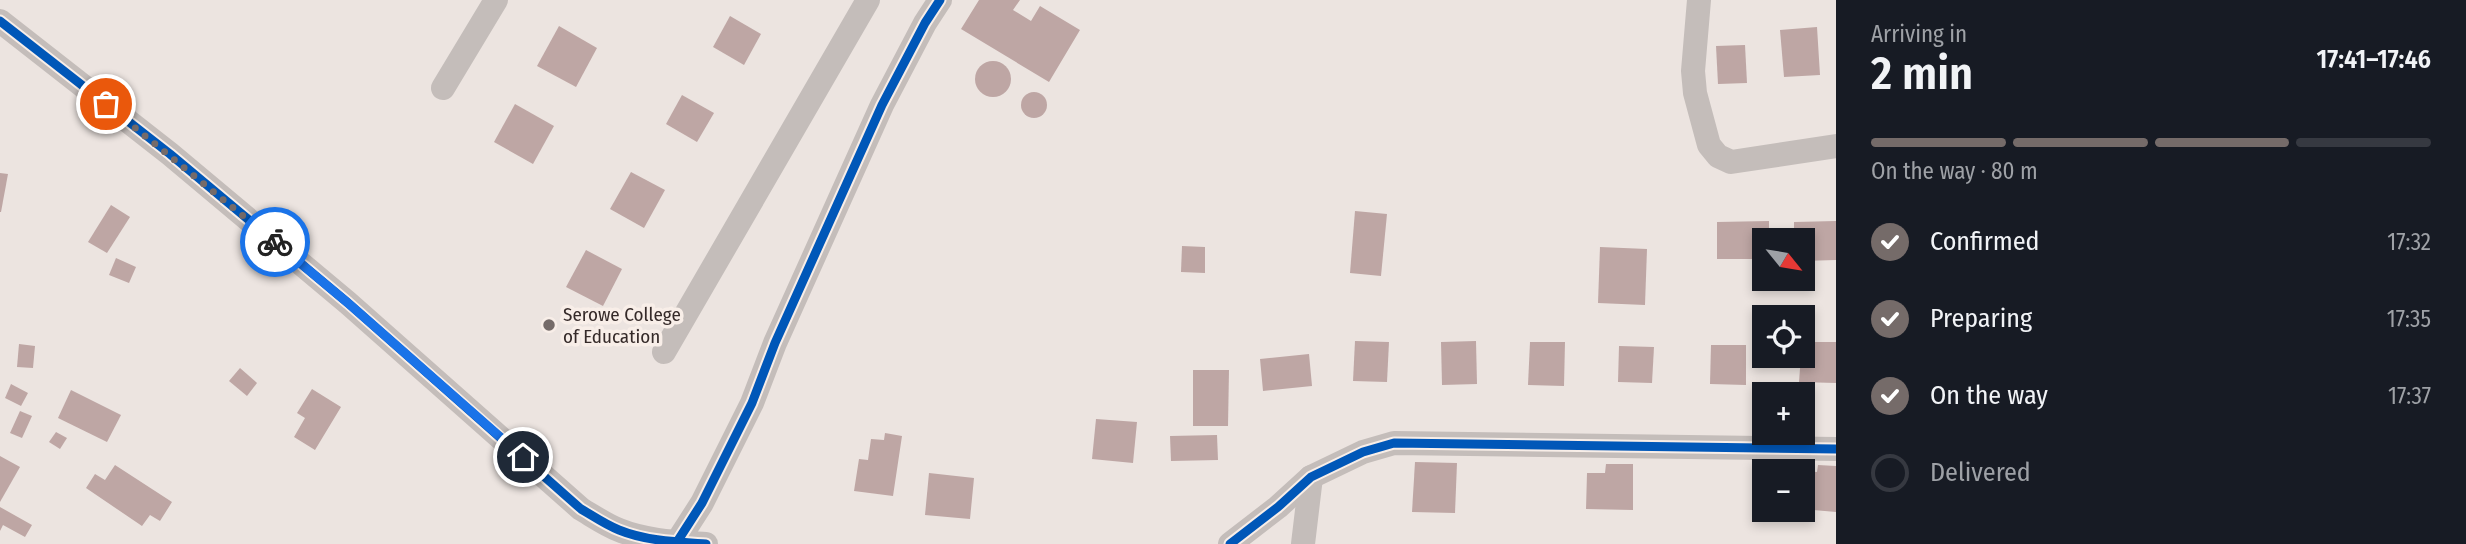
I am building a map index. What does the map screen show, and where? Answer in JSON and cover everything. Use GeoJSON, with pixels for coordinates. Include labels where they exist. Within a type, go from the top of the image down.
{"type":"FeatureCollection","features":[{"type":"Feature","properties":{"kind":"street"},"geometry":{"type":"LineString","coordinates":[[443,88],[496,0]]}},
{"type":"Feature","properties":{"kind":"street"},"geometry":{"type":"LineString","coordinates":[[664,352],[868,0]]}},
{"type":"Feature","properties":{"kind":"street"},"geometry":{"type":"LineString","coordinates":[[677,542],[702,503],[752,403],[775,343],[882,106],[925,23],[940,0]]}},
{"type":"Feature","properties":{"kind":"street"},"geometry":{"type":"LineString","coordinates":[[1699,0],[1693,71],[1695,93],[1709,145],[1718,156],[1731,162],[1836,146]]}},
{"type":"Feature","properties":{"kind":"street"},"geometry":{"type":"LineString","coordinates":[[0,21],[170,154],[348,303],[581,509],[618,530],[648,538],[706,544]]}},
{"type":"Feature","properties":{"kind":"street"},"geometry":{"type":"LineString","coordinates":[[1230,544],[1311,477],[1363,453],[1394,443],[1836,449]]}},
{"type":"Feature","properties":{"kind":"street"},"geometry":{"type":"LineString","coordinates":[[1303,544],[1311,477]]}},
{"type":"Feature","properties":{"kind":"building"},"geometry":{"type":"Polygon","coordinates":[[[979,0],[1020,0],[1013,10],[1031,21],[1040,6],[1080,30],[1049,82],[961,29],[979,0]]]}},
{"type":"Feature","properties":{"kind":"building"},"geometry":{"type":"Polygon","coordinates":[[[730,16],[761,34],[744,65],[713,47],[730,16]]]}},
{"type":"Feature","properties":{"kind":"building"},"geometry":{"type":"Polygon","coordinates":[[[559,26],[597,48],[576,87],[537,66],[559,26]]]}},
{"type":"Feature","properties":{"kind":"building"},"geometry":{"type":"Polygon","coordinates":[[[1817,27],[1820,75],[1784,77],[1780,30],[1817,27]]]}},
{"type":"Feature","properties":{"kind":"building"},"geometry":{"type":"Polygon","coordinates":[[[1745,45],[1747,83],[1718,84],[1716,46],[1745,45]]]}},
{"type":"Feature","properties":{"kind":"building"},"geometry":{"type":"Polygon","coordinates":[[[993,61],[1006,66],[1011,79],[1006,92],[993,97],[980,92],[975,79],[980,66],[993,61]]]}},
{"type":"Feature","properties":{"kind":"building"},"geometry":{"type":"Polygon","coordinates":[[[1034,92],[1043,96],[1047,105],[1043,114],[1034,118],[1025,114],[1021,105],[1025,96],[1034,92]]]}},
{"type":"Feature","properties":{"kind":"building"},"geometry":{"type":"Polygon","coordinates":[[[682,95],[714,113],[697,142],[666,124],[682,95]]]}},
{"type":"Feature","properties":{"kind":"building"},"geometry":{"type":"Polygon","coordinates":[[[515,104],[554,126],[533,164],[494,142],[515,104]]]}},
{"type":"Feature","properties":{"kind":"building"},"geometry":{"type":"Polygon","coordinates":[[[631,172],[665,190],[644,228],[610,209],[631,172]]]}},
{"type":"Feature","properties":{"kind":"building"},"geometry":{"type":"Polygon","coordinates":[[[0,173],[8,174],[1,212],[0,212],[0,173]]]}},
{"type":"Feature","properties":{"kind":"building"},"geometry":{"type":"Polygon","coordinates":[[[111,205],[130,217],[107,253],[88,242],[111,205]]]}},
{"type":"Feature","properties":{"kind":"building"},"geometry":{"type":"Polygon","coordinates":[[[1355,211],[1387,214],[1381,276],[1350,273],[1355,211]]]}},
{"type":"Feature","properties":{"kind":"building"},"geometry":{"type":"Polygon","coordinates":[[[1769,221],[1769,228],[1752,228],[1752,259],[1717,259],[1717,222],[1769,221]]]}},
{"type":"Feature","properties":{"kind":"building"},"geometry":{"type":"Polygon","coordinates":[[[1836,221],[1836,260],[1815,261],[1815,228],[1794,228],[1794,222],[1836,221]]]}},
{"type":"Feature","properties":{"kind":"building"},"geometry":{"type":"Polygon","coordinates":[[[1182,246],[1205,247],[1205,273],[1181,272],[1182,246]]]}},
{"type":"Feature","properties":{"kind":"building"},"geometry":{"type":"Polygon","coordinates":[[[1600,247],[1647,249],[1645,305],[1598,303],[1600,247]]]}},
{"type":"Feature","properties":{"kind":"building"},"geometry":{"type":"Polygon","coordinates":[[[586,250],[622,269],[603,306],[566,287],[586,250]]]}},
{"type":"Feature","properties":{"kind":"building"},"geometry":{"type":"Polygon","coordinates":[[[116,258],[136,267],[129,283],[109,275],[116,258]]]}},
{"type":"Feature","properties":{"kind":"building"},"geometry":{"type":"Polygon","coordinates":[[[1355,341],[1389,342],[1387,382],[1353,381],[1355,341]]]}},
{"type":"Feature","properties":{"kind":"building"},"geometry":{"type":"Polygon","coordinates":[[[1476,341],[1477,384],[1442,385],[1441,342],[1476,341]]]}},
{"type":"Feature","properties":{"kind":"building"},"geometry":{"type":"Polygon","coordinates":[[[1530,342],[1565,342],[1564,386],[1528,385],[1530,342]]]}},
{"type":"Feature","properties":{"kind":"building"},"geometry":{"type":"Polygon","coordinates":[[[1815,342],[1836,342],[1836,383],[1799,382],[1800,368],[1815,368],[1815,342]]]}},
{"type":"Feature","properties":{"kind":"building"},"geometry":{"type":"Polygon","coordinates":[[[19,344],[35,346],[33,368],[17,367],[19,344]]]}},
{"type":"Feature","properties":{"kind":"building"},"geometry":{"type":"Polygon","coordinates":[[[1711,345],[1746,345],[1746,385],[1710,384],[1711,345]]]}},
{"type":"Feature","properties":{"kind":"building"},"geometry":{"type":"Polygon","coordinates":[[[1619,346],[1654,347],[1652,383],[1618,382],[1619,346]]]}},
{"type":"Feature","properties":{"kind":"building"},"geometry":{"type":"Polygon","coordinates":[[[1309,354],[1312,386],[1263,391],[1260,359],[1309,354]]]}},
{"type":"Feature","properties":{"kind":"building"},"geometry":{"type":"Polygon","coordinates":[[[240,368],[257,383],[247,396],[229,381],[240,368]]]}},
{"type":"Feature","properties":{"kind":"building"},"geometry":{"type":"Polygon","coordinates":[[[1193,370],[1229,370],[1228,426],[1193,426],[1193,370]]]}},
{"type":"Feature","properties":{"kind":"building"},"geometry":{"type":"Polygon","coordinates":[[[11,384],[28,393],[21,406],[5,398],[11,384]]]}},
{"type":"Feature","properties":{"kind":"building"},"geometry":{"type":"Polygon","coordinates":[[[312,389],[341,407],[315,450],[294,437],[305,418],[297,413],[312,389]]]}},
{"type":"Feature","properties":{"kind":"building"},"geometry":{"type":"Polygon","coordinates":[[[71,390],[121,415],[107,442],[58,418],[71,390]]]}},
{"type":"Feature","properties":{"kind":"building"},"geometry":{"type":"Polygon","coordinates":[[[20,411],[32,416],[22,438],[10,433],[20,411]]]}},
{"type":"Feature","properties":{"kind":"building"},"geometry":{"type":"Polygon","coordinates":[[[1096,419],[1137,422],[1133,463],[1092,459],[1096,419]]]}},
{"type":"Feature","properties":{"kind":"building"},"geometry":{"type":"Polygon","coordinates":[[[56,432],[67,438],[60,449],[49,442],[56,432]]]}},
{"type":"Feature","properties":{"kind":"building"},"geometry":{"type":"Polygon","coordinates":[[[885,433],[902,436],[893,496],[854,491],[859,459],[868,460],[871,439],[884,440],[885,433]]]}},
{"type":"Feature","properties":{"kind":"building"},"geometry":{"type":"Polygon","coordinates":[[[1217,435],[1218,460],[1171,461],[1170,436],[1217,435]]]}},
{"type":"Feature","properties":{"kind":"building"},"geometry":{"type":"Polygon","coordinates":[[[0,456],[20,467],[0,502],[0,456]]]}},
{"type":"Feature","properties":{"kind":"building"},"geometry":{"type":"Polygon","coordinates":[[[1415,462],[1457,463],[1455,513],[1412,512],[1415,462]]]}},
{"type":"Feature","properties":{"kind":"building"},"geometry":{"type":"Polygon","coordinates":[[[1606,464],[1633,464],[1633,510],[1586,509],[1587,473],[1605,473],[1606,464]]]}},
{"type":"Feature","properties":{"kind":"building"},"geometry":{"type":"Polygon","coordinates":[[[115,465],[172,502],[160,521],[150,515],[142,526],[86,488],[95,474],[105,480],[115,465]]]}},
{"type":"Feature","properties":{"kind":"building"},"geometry":{"type":"Polygon","coordinates":[[[1818,465],[1836,466],[1836,512],[1815,510],[1818,465]]]}},
{"type":"Feature","properties":{"kind":"building"},"geometry":{"type":"Polygon","coordinates":[[[929,473],[974,478],[970,519],[925,515],[929,473]]]}},
{"type":"Feature","properties":{"kind":"building"},"geometry":{"type":"Polygon","coordinates":[[[0,507],[32,525],[25,537],[3,525],[0,531],[0,507]]]}},
{"type":"Feature","properties":{"kind":"cycle path"},"geometry":{"type":"LineString","coordinates":[[677,542],[702,503],[752,403],[775,343],[882,105],[940,0]]}},
{"type":"Feature","properties":{"kind":"cycle path"},"geometry":{"type":"LineString","coordinates":[[0,21],[170,154],[348,303],[581,509],[609,526],[629,534],[706,544]]}},
{"type":"Feature","properties":{"kind":"cycle path"},"geometry":{"type":"LineString","coordinates":[[1230,544],[1311,477],[1363,452],[1394,443],[1836,449]]}},
{"type":"Feature","properties":{"kind":"way so far"},"geometry":{"type":"LineString","coordinates":[[106,104],[275,242]]}},
{"type":"Feature","properties":{"kind":"place","name":"Serowe College of Education"},"geometry":{"type":"Point","coordinates":[549,325]}},
{"type":"Feature","properties":{"kind":"route"},"geometry":{"type":"LineString","coordinates":[[275,242],[523,457]]}}]}
